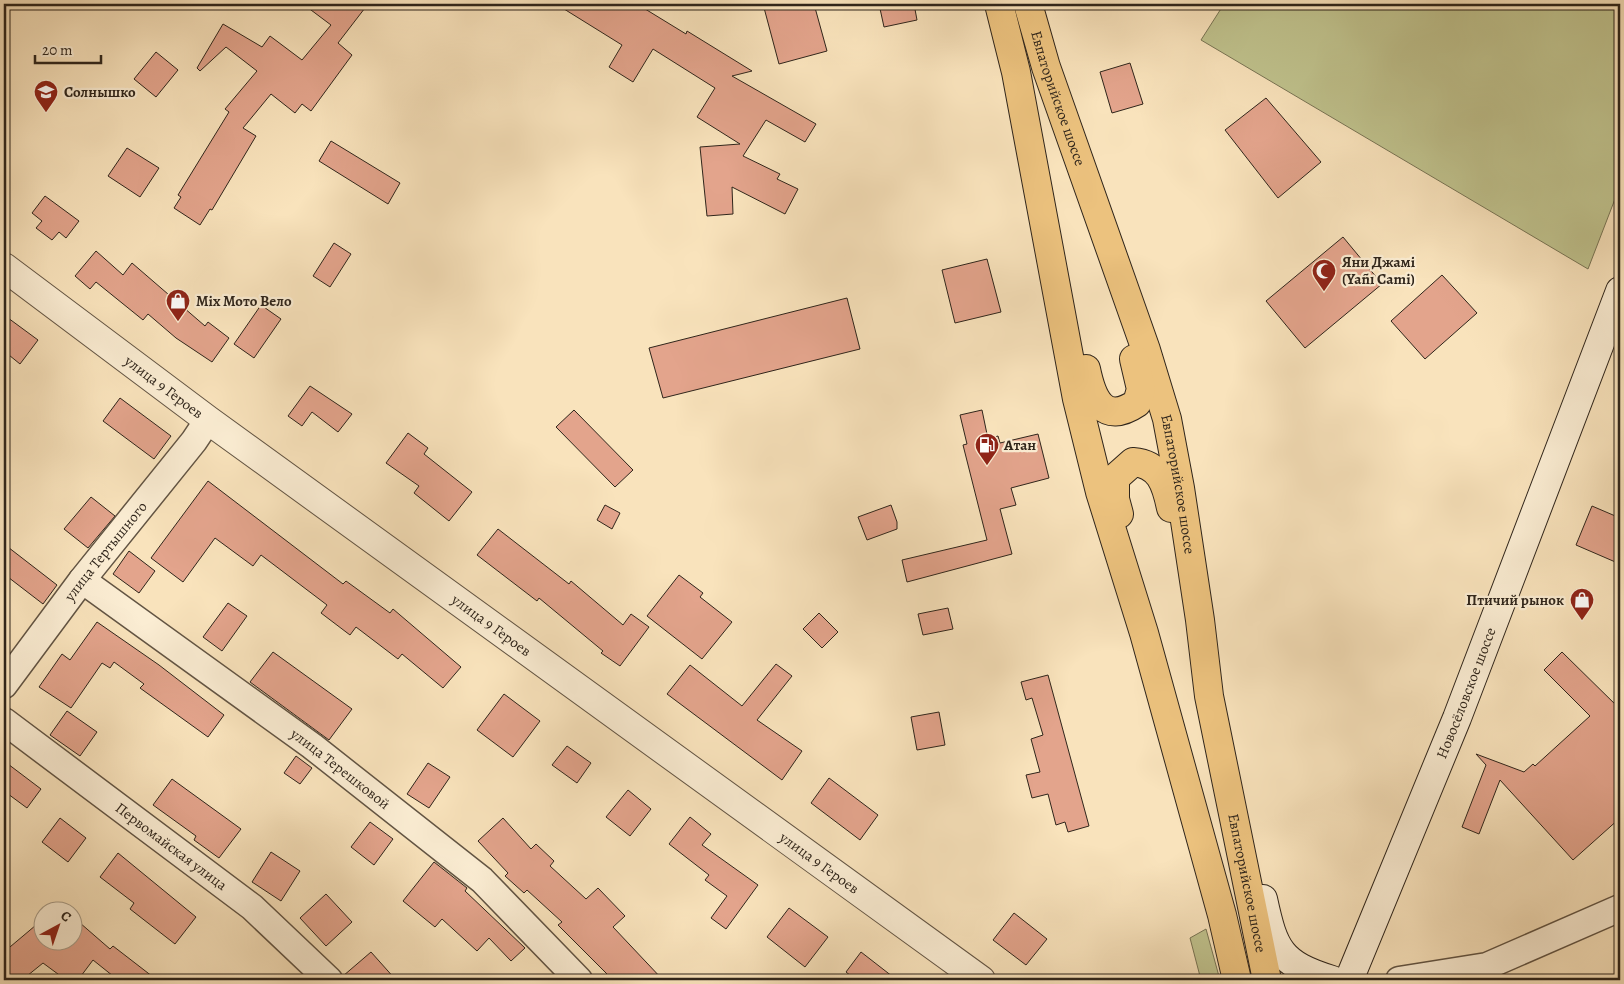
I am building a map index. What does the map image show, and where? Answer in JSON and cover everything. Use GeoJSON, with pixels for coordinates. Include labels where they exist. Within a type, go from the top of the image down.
{"type":"FeatureCollection","features":[{"type":"Feature","properties":{"kind":"main road","name":"Евпаторийское шоссе"},"geometry":{"type":"LineString","coordinates":[[998,4],[1016,72],[1077,399],[1100,492],[1139,618],[1222,916],[1237,980]]}},
{"type":"Feature","properties":{"kind":"main road","name":"Евпаторийское шоссе"},"geometry":{"type":"LineString","coordinates":[[1028,4],[1046,67],[1146,350],[1167,419],[1180,488],[1200,620],[1208,696],[1267,980]]}},
{"type":"Feature","properties":{"kind":"main road"},"geometry":{"type":"LineString","coordinates":[[1065,334],[1077,346],[1085,365],[1091,392],[1098,404],[1110,411],[1114,411],[1126,410],[1137,402],[1141,389],[1110,278],[1111,252]]}},
{"type":"Feature","properties":{"kind":"main road"},"geometry":{"type":"LineString","coordinates":[[1139,618],[1141,588],[1115,499],[1115,478],[1133,462],[1145,463],[1161,476],[1168,495],[1177,533],[1183,580],[1200,620]]}},
{"type":"Feature","properties":{"kind":"street","name":"улица 9 Героев"},"geometry":{"type":"LineString","coordinates":[[4,267],[208,420],[981,980]]}},
{"type":"Feature","properties":{"kind":"street","name":"Новосёловское шоссе"},"geometry":{"type":"LineString","coordinates":[[1349,980],[1456,718],[1620,291]]}},
{"type":"Feature","properties":{"kind":"street","name":"улица Тертышного"},"geometry":{"type":"LineString","coordinates":[[4,685],[82,580],[194,441],[208,420]]}},
{"type":"Feature","properties":{"kind":"street","name":"улица Терешковой"},"geometry":{"type":"LineString","coordinates":[[82,580],[312,746],[482,880],[579,980]]}},
{"type":"Feature","properties":{"kind":"street"},"geometry":{"type":"LineString","coordinates":[[1208,696],[1230,747],[1270,932],[1282,954],[1296,966],[1332,980]]}},
{"type":"Feature","properties":{"kind":"street","name":"Первомайская улица"},"geometry":{"type":"LineString","coordinates":[[4,721],[252,907],[330,980]]}},
{"type":"Feature","properties":{"kind":"street"},"geometry":{"type":"LineString","coordinates":[[1399,980],[1487,966],[1620,908]]}},
{"type":"Feature","properties":{"kind":"green space"},"geometry":{"type":"Polygon","coordinates":[[[1224,4],[1620,4],[1620,186],[1588,269],[1201,40],[1224,4]]]}},
{"type":"Feature","properties":{"kind":"green space"},"geometry":{"type":"Polygon","coordinates":[[[1206,929],[1220,980],[1201,980],[1190,938],[1206,929]]]}},
{"type":"Feature","properties":{"kind":"building"},"geometry":{"type":"Polygon","coordinates":[[[303,4],[368,4],[338,43],[352,55],[311,111],[302,104],[295,113],[271,94],[243,128],[256,136],[212,210],[210,209],[200,225],[174,208],[181,197],[178,195],[229,112],[225,109],[257,71],[226,47],[200,71],[197,68],[223,24],[262,47],[270,36],[302,60],[331,25],[303,4]]]}},
{"type":"Feature","properties":{"kind":"building"},"geometry":{"type":"Polygon","coordinates":[[[556,4],[637,4],[686,34],[687,31],[752,71],[732,76],[816,124],[805,142],[766,120],[743,156],[780,174],[777,179],[798,189],[785,214],[732,187],[733,214],[707,216],[700,147],[740,144],[697,117],[715,88],[653,49],[633,82],[609,67],[622,45],[556,4]]]}},
{"type":"Feature","properties":{"kind":"building"},"geometry":{"type":"Polygon","coordinates":[[[763,4],[814,4],[827,51],[779,64],[763,4]]]}},
{"type":"Feature","properties":{"kind":"building"},"geometry":{"type":"Polygon","coordinates":[[[879,4],[914,4],[917,20],[884,27],[879,4]]]}},
{"type":"Feature","properties":{"kind":"building"},"geometry":{"type":"Polygon","coordinates":[[[156,52],[178,70],[156,97],[134,79],[156,52]]]}},
{"type":"Feature","properties":{"kind":"building"},"geometry":{"type":"Polygon","coordinates":[[[1130,63],[1143,104],[1112,113],[1100,72],[1130,63]]]}},
{"type":"Feature","properties":{"kind":"building"},"geometry":{"type":"Polygon","coordinates":[[[1266,98],[1321,162],[1278,198],[1225,130],[1266,98]]]}},
{"type":"Feature","properties":{"kind":"building"},"geometry":{"type":"Polygon","coordinates":[[[331,141],[400,183],[388,204],[319,161],[331,141]]]}},
{"type":"Feature","properties":{"kind":"building"},"geometry":{"type":"Polygon","coordinates":[[[127,148],[159,168],[140,197],[108,176],[127,148]]]}},
{"type":"Feature","properties":{"kind":"building"},"geometry":{"type":"Polygon","coordinates":[[[45,196],[79,221],[66,238],[59,232],[52,240],[36,228],[42,221],[32,213],[45,196]]]}},
{"type":"Feature","properties":{"kind":"building","name":"Яни Джамі (Yañı Cami)"},"geometry":{"type":"Polygon","coordinates":[[[1343,237],[1382,284],[1305,348],[1266,301],[1343,237]]]}},
{"type":"Feature","properties":{"kind":"building"},"geometry":{"type":"Polygon","coordinates":[[[334,243],[351,254],[330,287],[313,276],[334,243]]]}},
{"type":"Feature","properties":{"kind":"building"},"geometry":{"type":"Polygon","coordinates":[[[96,251],[123,275],[132,263],[205,326],[208,322],[229,338],[212,362],[176,338],[148,314],[143,320],[96,282],[90,289],[75,276],[96,251]]]}},
{"type":"Feature","properties":{"kind":"building"},"geometry":{"type":"Polygon","coordinates":[[[987,259],[1001,312],[955,323],[942,270],[987,259]]]}},
{"type":"Feature","properties":{"kind":"building"},"geometry":{"type":"Polygon","coordinates":[[[1442,275],[1477,313],[1425,359],[1391,321],[1442,275]]]}},
{"type":"Feature","properties":{"kind":"building"},"geometry":{"type":"Polygon","coordinates":[[[847,298],[860,349],[663,398],[649,348],[847,298]]]}},
{"type":"Feature","properties":{"kind":"building"},"geometry":{"type":"Polygon","coordinates":[[[261,305],[281,319],[254,358],[234,344],[261,305]]]}},
{"type":"Feature","properties":{"kind":"building"},"geometry":{"type":"Polygon","coordinates":[[[4,315],[38,340],[20,364],[4,351],[4,315]]]}},
{"type":"Feature","properties":{"kind":"building"},"geometry":{"type":"Polygon","coordinates":[[[310,386],[352,414],[338,432],[312,412],[302,426],[288,416],[310,386]]]}},
{"type":"Feature","properties":{"kind":"building"},"geometry":{"type":"Polygon","coordinates":[[[120,398],[171,436],[154,459],[103,421],[120,398]]]}},
{"type":"Feature","properties":{"kind":"building"},"geometry":{"type":"Polygon","coordinates":[[[574,410],[633,470],[615,487],[556,427],[574,410]]]}},
{"type":"Feature","properties":{"kind":"building"},"geometry":{"type":"Polygon","coordinates":[[[982,410],[988,439],[998,436],[1000,443],[1038,434],[1049,478],[1011,488],[1016,505],[1000,509],[1012,554],[907,582],[902,560],[987,540],[963,445],[967,444],[960,415],[982,410]]]}},
{"type":"Feature","properties":{"kind":"building"},"geometry":{"type":"Polygon","coordinates":[[[408,433],[428,448],[424,454],[472,492],[449,521],[414,493],[419,486],[386,463],[408,433]]]}},
{"type":"Feature","properties":{"kind":"building"},"geometry":{"type":"Polygon","coordinates":[[[208,481],[343,584],[346,581],[390,613],[393,609],[461,667],[443,688],[402,654],[398,659],[356,627],[350,635],[321,613],[327,605],[261,555],[253,566],[215,538],[183,582],[151,558],[208,481]]]}},
{"type":"Feature","properties":{"kind":"building"},"geometry":{"type":"Polygon","coordinates":[[[91,497],[115,516],[88,548],[64,529],[91,497]]]}},
{"type":"Feature","properties":{"kind":"building"},"geometry":{"type":"Polygon","coordinates":[[[605,505],[620,513],[612,529],[597,520],[605,505]]]}},
{"type":"Feature","properties":{"kind":"building"},"geometry":{"type":"Polygon","coordinates":[[[891,505],[897,522],[897,529],[867,540],[858,517],[891,505]]]}},
{"type":"Feature","properties":{"kind":"building"},"geometry":{"type":"Polygon","coordinates":[[[1592,506],[1620,518],[1620,564],[1576,545],[1592,506]]]}},
{"type":"Feature","properties":{"kind":"building"},"geometry":{"type":"Polygon","coordinates":[[[498,529],[569,584],[571,581],[623,625],[631,614],[649,627],[620,666],[601,653],[603,651],[539,598],[537,601],[477,555],[498,529]]]}},
{"type":"Feature","properties":{"kind":"building"},"geometry":{"type":"Polygon","coordinates":[[[4,544],[57,585],[43,604],[4,574],[4,544]]]}},
{"type":"Feature","properties":{"kind":"building"},"geometry":{"type":"Polygon","coordinates":[[[129,551],[155,571],[139,593],[113,574],[129,551]]]}},
{"type":"Feature","properties":{"kind":"building"},"geometry":{"type":"Polygon","coordinates":[[[679,575],[703,593],[700,597],[732,622],[702,659],[647,616],[679,575]]]}},
{"type":"Feature","properties":{"kind":"building"},"geometry":{"type":"Polygon","coordinates":[[[228,603],[247,616],[222,651],[203,637],[228,603]]]}},
{"type":"Feature","properties":{"kind":"building"},"geometry":{"type":"Polygon","coordinates":[[[948,608],[953,629],[923,635],[918,614],[948,608]]]}},
{"type":"Feature","properties":{"kind":"building"},"geometry":{"type":"Polygon","coordinates":[[[819,613],[838,632],[822,648],[803,629],[819,613]]]}},
{"type":"Feature","properties":{"kind":"building"},"geometry":{"type":"Polygon","coordinates":[[[97,622],[159,665],[224,715],[208,737],[140,688],[144,684],[114,662],[110,668],[102,663],[71,708],[39,687],[62,654],[70,660],[97,622]]]}},
{"type":"Feature","properties":{"kind":"building"},"geometry":{"type":"Polygon","coordinates":[[[273,652],[352,709],[329,740],[250,682],[273,652]]]}},
{"type":"Feature","properties":{"kind":"building"},"geometry":{"type":"Polygon","coordinates":[[[1562,652],[1620,709],[1620,818],[1573,860],[1500,780],[1479,834],[1462,827],[1486,765],[1476,754],[1524,772],[1533,764],[1535,766],[1590,716],[1544,670],[1562,652]]]}},
{"type":"Feature","properties":{"kind":"building"},"geometry":{"type":"Polygon","coordinates":[[[776,664],[792,676],[757,720],[802,751],[782,780],[667,694],[690,665],[742,706],[776,664]]]}},
{"type":"Feature","properties":{"kind":"building"},"geometry":{"type":"Polygon","coordinates":[[[1048,675],[1089,826],[1068,832],[1065,822],[1056,825],[1048,794],[1032,798],[1026,775],[1040,772],[1031,739],[1043,735],[1032,698],[1026,700],[1021,682],[1048,675]]]}},
{"type":"Feature","properties":{"kind":"building"},"geometry":{"type":"Polygon","coordinates":[[[504,694],[540,721],[513,757],[477,730],[504,694]]]}},
{"type":"Feature","properties":{"kind":"building"},"geometry":{"type":"Polygon","coordinates":[[[67,711],[97,732],[80,756],[50,735],[67,711]]]}},
{"type":"Feature","properties":{"kind":"building"},"geometry":{"type":"Polygon","coordinates":[[[939,712],[945,745],[917,750],[911,717],[939,712]]]}},
{"type":"Feature","properties":{"kind":"building"},"geometry":{"type":"Polygon","coordinates":[[[567,746],[591,763],[577,783],[552,765],[567,746]]]}},
{"type":"Feature","properties":{"kind":"building"},"geometry":{"type":"Polygon","coordinates":[[[296,756],[312,768],[300,784],[284,773],[296,756]]]}},
{"type":"Feature","properties":{"kind":"building"},"geometry":{"type":"Polygon","coordinates":[[[4,761],[41,789],[27,808],[4,791],[4,761]]]}},
{"type":"Feature","properties":{"kind":"building"},"geometry":{"type":"Polygon","coordinates":[[[428,763],[450,777],[429,808],[407,794],[428,763]]]}},
{"type":"Feature","properties":{"kind":"building"},"geometry":{"type":"Polygon","coordinates":[[[829,778],[878,815],[860,840],[811,803],[829,778]]]}},
{"type":"Feature","properties":{"kind":"building"},"geometry":{"type":"Polygon","coordinates":[[[172,779],[241,829],[219,858],[194,840],[196,836],[153,805],[172,779]]]}},
{"type":"Feature","properties":{"kind":"building"},"geometry":{"type":"Polygon","coordinates":[[[628,790],[651,809],[630,836],[606,817],[628,790]]]}},
{"type":"Feature","properties":{"kind":"building"},"geometry":{"type":"Polygon","coordinates":[[[690,817],[711,834],[702,845],[758,885],[726,929],[711,918],[727,896],[705,880],[709,875],[669,844],[690,817]]]}},
{"type":"Feature","properties":{"kind":"building"},"geometry":{"type":"Polygon","coordinates":[[[60,818],[86,838],[68,862],[42,842],[60,818]]]}},
{"type":"Feature","properties":{"kind":"building"},"geometry":{"type":"Polygon","coordinates":[[[503,818],[531,849],[536,844],[554,861],[550,866],[586,899],[598,888],[625,916],[613,927],[663,980],[613,980],[558,925],[562,922],[527,890],[524,893],[505,876],[508,873],[478,841],[503,818]]]}},
{"type":"Feature","properties":{"kind":"building"},"geometry":{"type":"Polygon","coordinates":[[[370,822],[393,839],[374,865],[351,847],[370,822]]]}},
{"type":"Feature","properties":{"kind":"building"},"geometry":{"type":"Polygon","coordinates":[[[271,852],[300,871],[281,901],[252,882],[271,852]]]}},
{"type":"Feature","properties":{"kind":"building"},"geometry":{"type":"Polygon","coordinates":[[[118,853],[196,917],[175,944],[130,909],[134,903],[100,877],[118,853]]]}},
{"type":"Feature","properties":{"kind":"building"},"geometry":{"type":"Polygon","coordinates":[[[434,862],[467,888],[465,891],[525,948],[511,961],[489,938],[477,951],[442,919],[435,927],[403,901],[434,862]]]}},
{"type":"Feature","properties":{"kind":"building"},"geometry":{"type":"Polygon","coordinates":[[[326,894],[352,922],[326,946],[300,918],[326,894]]]}},
{"type":"Feature","properties":{"kind":"building"},"geometry":{"type":"Polygon","coordinates":[[[789,908],[828,937],[805,967],[767,937],[789,908]]]}},
{"type":"Feature","properties":{"kind":"building"},"geometry":{"type":"Polygon","coordinates":[[[1014,913],[1047,939],[1026,965],[993,940],[1014,913]]]}},
{"type":"Feature","properties":{"kind":"building"},"geometry":{"type":"Polygon","coordinates":[[[82,925],[110,949],[113,946],[157,980],[118,980],[93,960],[78,980],[66,980],[43,963],[22,980],[4,980],[4,952],[32,928],[32,952],[82,952],[82,925]]]}},
{"type":"Feature","properties":{"kind":"building"},"geometry":{"type":"Polygon","coordinates":[[[371,952],[396,980],[344,980],[343,976],[371,952]]]}},
{"type":"Feature","properties":{"kind":"building"},"geometry":{"type":"Polygon","coordinates":[[[861,952],[897,980],[856,980],[846,972],[861,952]]]}},
{"type":"Feature","properties":{"kind":"place","name":"Солнышко"},"geometry":{"type":"Point","coordinates":[46,113]}},
{"type":"Feature","properties":{"kind":"place","name":"Яни Джамі (Yañı Cami)"},"geometry":{"type":"Point","coordinates":[1324,292]}},
{"type":"Feature","properties":{"kind":"place","name":"Mix Мото Вело"},"geometry":{"type":"Point","coordinates":[178,322]}},
{"type":"Feature","properties":{"kind":"place","name":"Атан"},"geometry":{"type":"Point","coordinates":[987,466]}},
{"type":"Feature","properties":{"kind":"place","name":"Птичий рынок"},"geometry":{"type":"Point","coordinates":[1582,621]}}]}
